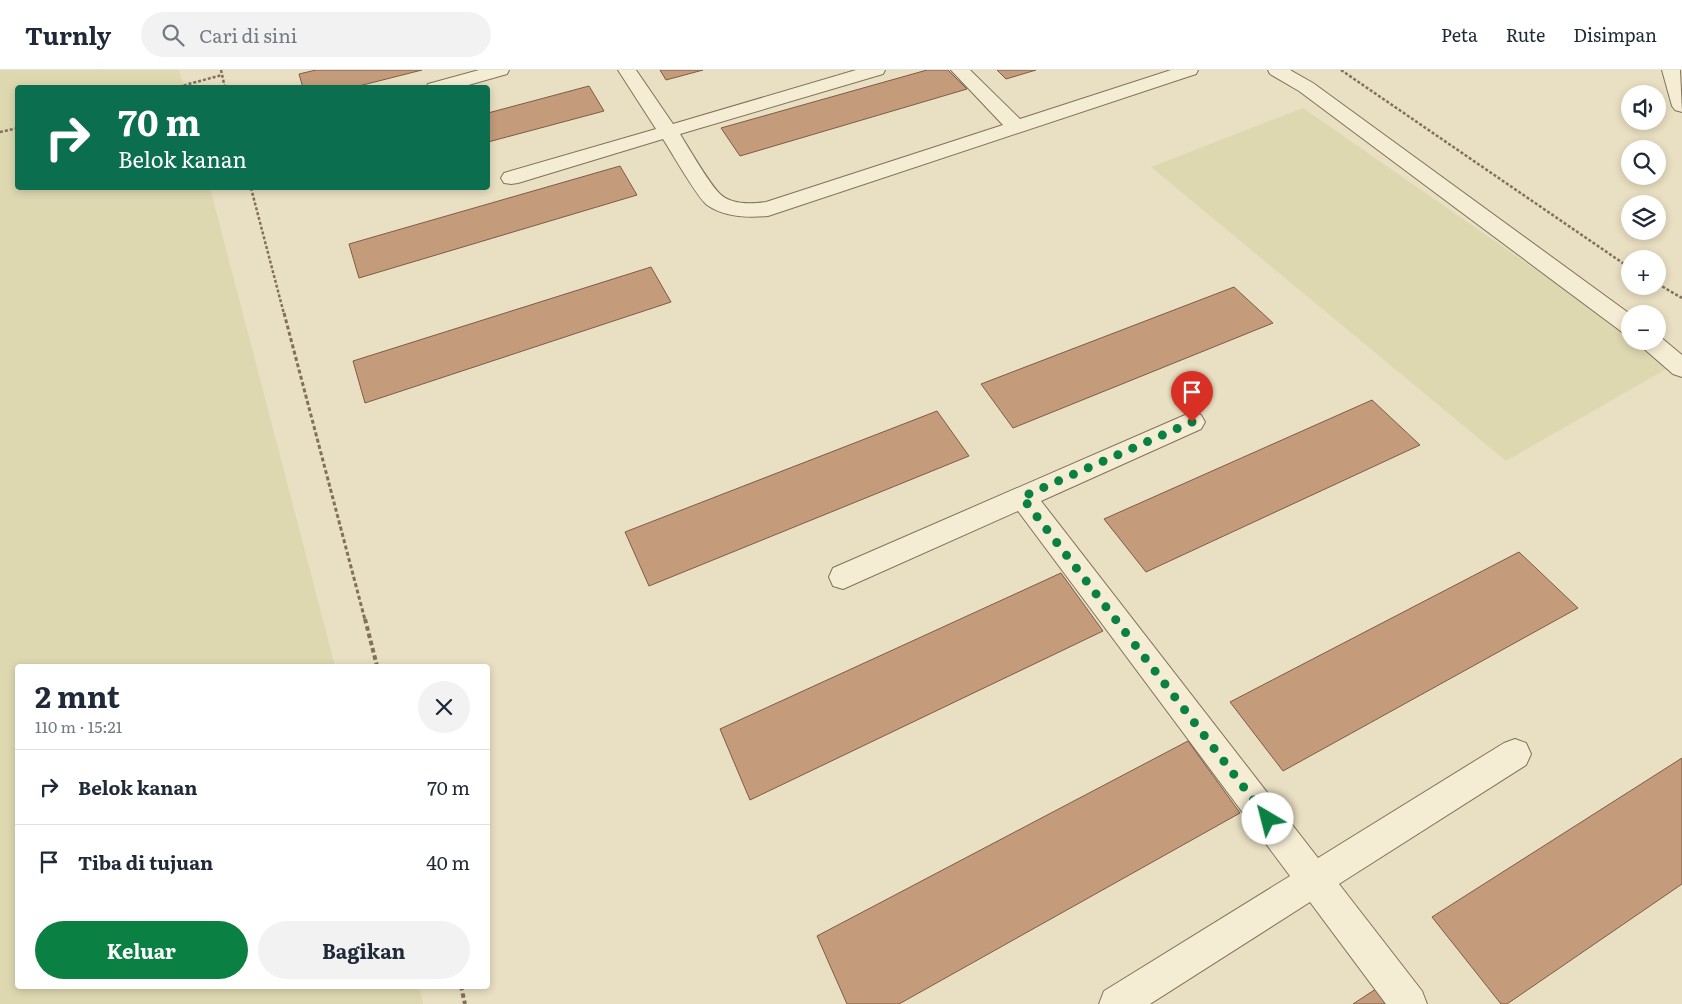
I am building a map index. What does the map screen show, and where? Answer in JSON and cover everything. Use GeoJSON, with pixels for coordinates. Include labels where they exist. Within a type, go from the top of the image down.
{"type":"FeatureCollection","features":[{"type":"Feature","properties":{"kind":"street"},"geometry":{"type":"LineString","coordinates":[[446,85],[500,70]]}},
{"type":"Feature","properties":{"kind":"street"},"geometry":{"type":"LineString","coordinates":[[627,70],[713,199],[724,206],[745,211],[768,209],[1189,70]]}},
{"type":"Feature","properties":{"kind":"street"},"geometry":{"type":"LineString","coordinates":[[511,178],[667,130],[876,70]]}},
{"type":"Feature","properties":{"kind":"street"},"geometry":{"type":"LineString","coordinates":[[960,70],[1016,127]]}},
{"type":"Feature","properties":{"kind":"street"},"geometry":{"type":"LineString","coordinates":[[1277,70],[1320,98],[1621,319]]}},
{"type":"Feature","properties":{"kind":"street"},"geometry":{"type":"LineString","coordinates":[[1671,70],[1682,106]]}},
{"type":"Feature","properties":{"kind":"street"},"geometry":{"type":"LineString","coordinates":[[1661,350],[1682,368]]}},
{"type":"Feature","properties":{"kind":"street"},"geometry":{"type":"LineString","coordinates":[[843,577],[1192,422]]}},
{"type":"Feature","properties":{"kind":"street"},"geometry":{"type":"LineString","coordinates":[[1022,497],[1409,1004]]}},
{"type":"Feature","properties":{"kind":"street"},"geometry":{"type":"LineString","coordinates":[[1116,1004],[1515,754]]}},
{"type":"Feature","properties":{"kind":"path"},"geometry":{"type":"LineString","coordinates":[[221,70],[224,85]]}},
{"type":"Feature","properties":{"kind":"path"},"geometry":{"type":"LineString","coordinates":[[1341,70],[1621,262]]}},
{"type":"Feature","properties":{"kind":"path"},"geometry":{"type":"LineString","coordinates":[[185,85],[222,75]]}},
{"type":"Feature","properties":{"kind":"path"},"geometry":{"type":"LineString","coordinates":[[0,132],[15,129]]}},
{"type":"Feature","properties":{"kind":"path"},"geometry":{"type":"LineString","coordinates":[[253,190],[376,664]]}},
{"type":"Feature","properties":{"kind":"path"},"geometry":{"type":"LineString","coordinates":[[1666,289],[1682,298]]}},
{"type":"Feature","properties":{"kind":"path"},"geometry":{"type":"LineString","coordinates":[[461,989],[465,1004]]}},
{"type":"Feature","properties":{"kind":"shaded area"},"geometry":{"type":"Polygon","coordinates":[[[0,70],[179,70],[183,85],[15,85],[15,190],[211,190],[334,664],[15,664],[15,989],[420,989],[423,1004],[0,1004],[0,70]]]}},
{"type":"Feature","properties":{"kind":"shaded area"},"geometry":{"type":"Polygon","coordinates":[[[1303,108],[1621,329],[1621,350],[1652,350],[1673,365],[1506,461],[1151,167],[1303,108]]]}},
{"type":"Feature","properties":{"kind":"building"},"geometry":{"type":"Polygon","coordinates":[[[316,70],[422,70],[363,85],[302,85],[299,74],[316,70]]]}},
{"type":"Feature","properties":{"kind":"building"},"geometry":{"type":"Polygon","coordinates":[[[660,70],[703,70],[666,80],[660,70]]]}},
{"type":"Feature","properties":{"kind":"building"},"geometry":{"type":"Polygon","coordinates":[[[927,70],[948,70],[967,89],[740,156],[721,128],[927,70]]]}},
{"type":"Feature","properties":{"kind":"building"},"geometry":{"type":"Polygon","coordinates":[[[997,70],[1036,70],[1006,79],[997,70]]]}},
{"type":"Feature","properties":{"kind":"building"},"geometry":{"type":"Polygon","coordinates":[[[589,86],[604,111],[490,141],[490,112],[589,86]]]}},
{"type":"Feature","properties":{"kind":"building"},"geometry":{"type":"Polygon","coordinates":[[[620,166],[637,195],[359,278],[349,244],[620,166]]]}},
{"type":"Feature","properties":{"kind":"building"},"geometry":{"type":"Polygon","coordinates":[[[651,267],[671,302],[365,403],[353,361],[651,267]]]}},
{"type":"Feature","properties":{"kind":"building"},"geometry":{"type":"Polygon","coordinates":[[[1234,287],[1273,323],[1013,428],[981,384],[1234,287]]]}},
{"type":"Feature","properties":{"kind":"building"},"geometry":{"type":"Polygon","coordinates":[[[1372,400],[1420,445],[1146,572],[1104,519],[1372,400]]]}},
{"type":"Feature","properties":{"kind":"building"},"geometry":{"type":"Polygon","coordinates":[[[937,411],[969,456],[649,586],[625,532],[937,411]]]}},
{"type":"Feature","properties":{"kind":"building"},"geometry":{"type":"Polygon","coordinates":[[[1519,552],[1578,608],[1283,771],[1230,702],[1519,552]]]}},
{"type":"Feature","properties":{"kind":"building"},"geometry":{"type":"Polygon","coordinates":[[[1061,573],[1103,631],[750,800],[720,729],[1061,573]]]}},
{"type":"Feature","properties":{"kind":"building"},"geometry":{"type":"Polygon","coordinates":[[[1188,741],[1240,813],[899,1004],[847,1004],[817,936],[1188,741]]]}},
{"type":"Feature","properties":{"kind":"building"},"geometry":{"type":"Polygon","coordinates":[[[1682,758],[1682,884],[1507,1004],[1501,1004],[1432,917],[1682,758]]]}},
{"type":"Feature","properties":{"kind":"building"},"geometry":{"type":"Polygon","coordinates":[[[1385,983],[1401,1004],[1353,1004],[1385,983]]]}},
{"type":"Feature","properties":{"kind":"route"},"geometry":{"type":"LineString","coordinates":[[1192,422],[1022,497],[1268,819]]}}]}
